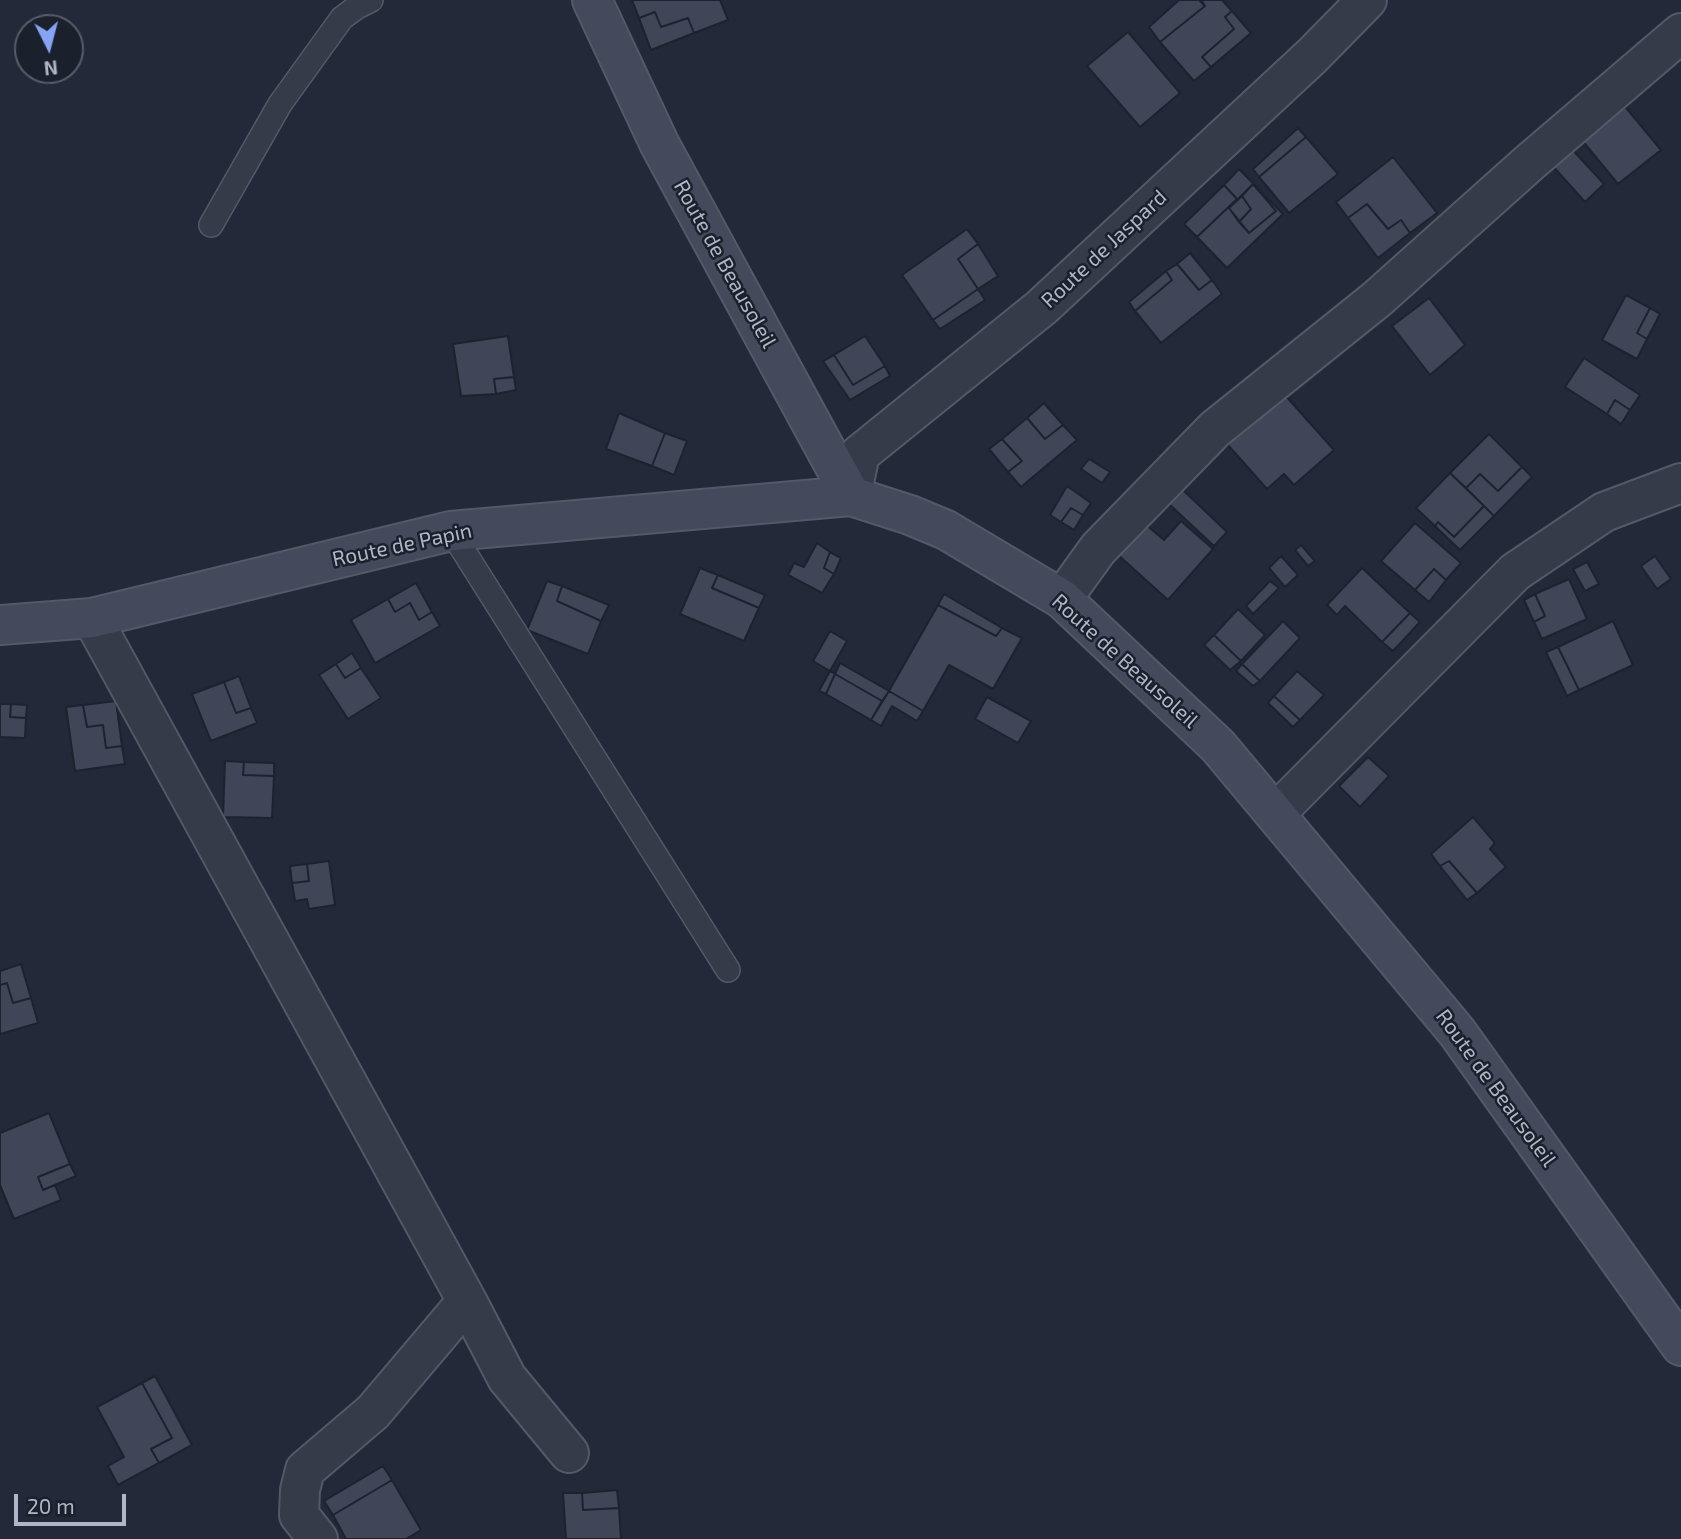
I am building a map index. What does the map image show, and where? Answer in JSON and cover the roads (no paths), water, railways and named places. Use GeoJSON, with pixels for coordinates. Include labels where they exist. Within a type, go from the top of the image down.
{"type":"FeatureCollection","features":[{"type":"Feature","properties":{"kind":"street","name":"Route de Beausoleil"},"geometry":{"type":"LineString","coordinates":[[592,0],[660,145],[851,496],[946,530],[1062,599],[1218,746],[1457,1032],[1681,1346]]}},
{"type":"Feature","properties":{"kind":"street","name":"Route de Jaspard"},"geometry":{"type":"LineString","coordinates":[[851,496],[860,454],[1042,307],[1312,56],[1367,0]]}},
{"type":"Feature","properties":{"kind":"street"},"geometry":{"type":"LineString","coordinates":[[1062,599],[1098,549],[1215,429],[1377,299],[1529,163],[1681,33]]}},
{"type":"Feature","properties":{"kind":"street"},"geometry":{"type":"LineString","coordinates":[[1275,814],[1515,572],[1604,512],[1681,483]]}},
{"type":"Feature","properties":{"kind":"street","name":"Route de Papin"},"geometry":{"type":"LineString","coordinates":[[0,625],[92,618],[451,531],[851,496]]}},
{"type":"Feature","properties":{"kind":"street"},"geometry":{"type":"LineString","coordinates":[[92,618],[507,1378],[569,1453]]}},
{"type":"Feature","properties":{"kind":"street"},"geometry":{"type":"LineString","coordinates":[[318,1539],[299,1515],[300,1490],[305,1470],[373,1412],[467,1301]]}},
{"type":"Feature","properties":{"kind":"lane"},"geometry":{"type":"LineString","coordinates":[[211,225],[280,104],[342,18],[372,0]]}},
{"type":"Feature","properties":{"kind":"lane"},"geometry":{"type":"LineString","coordinates":[[451,531],[728,970]]}}]}
